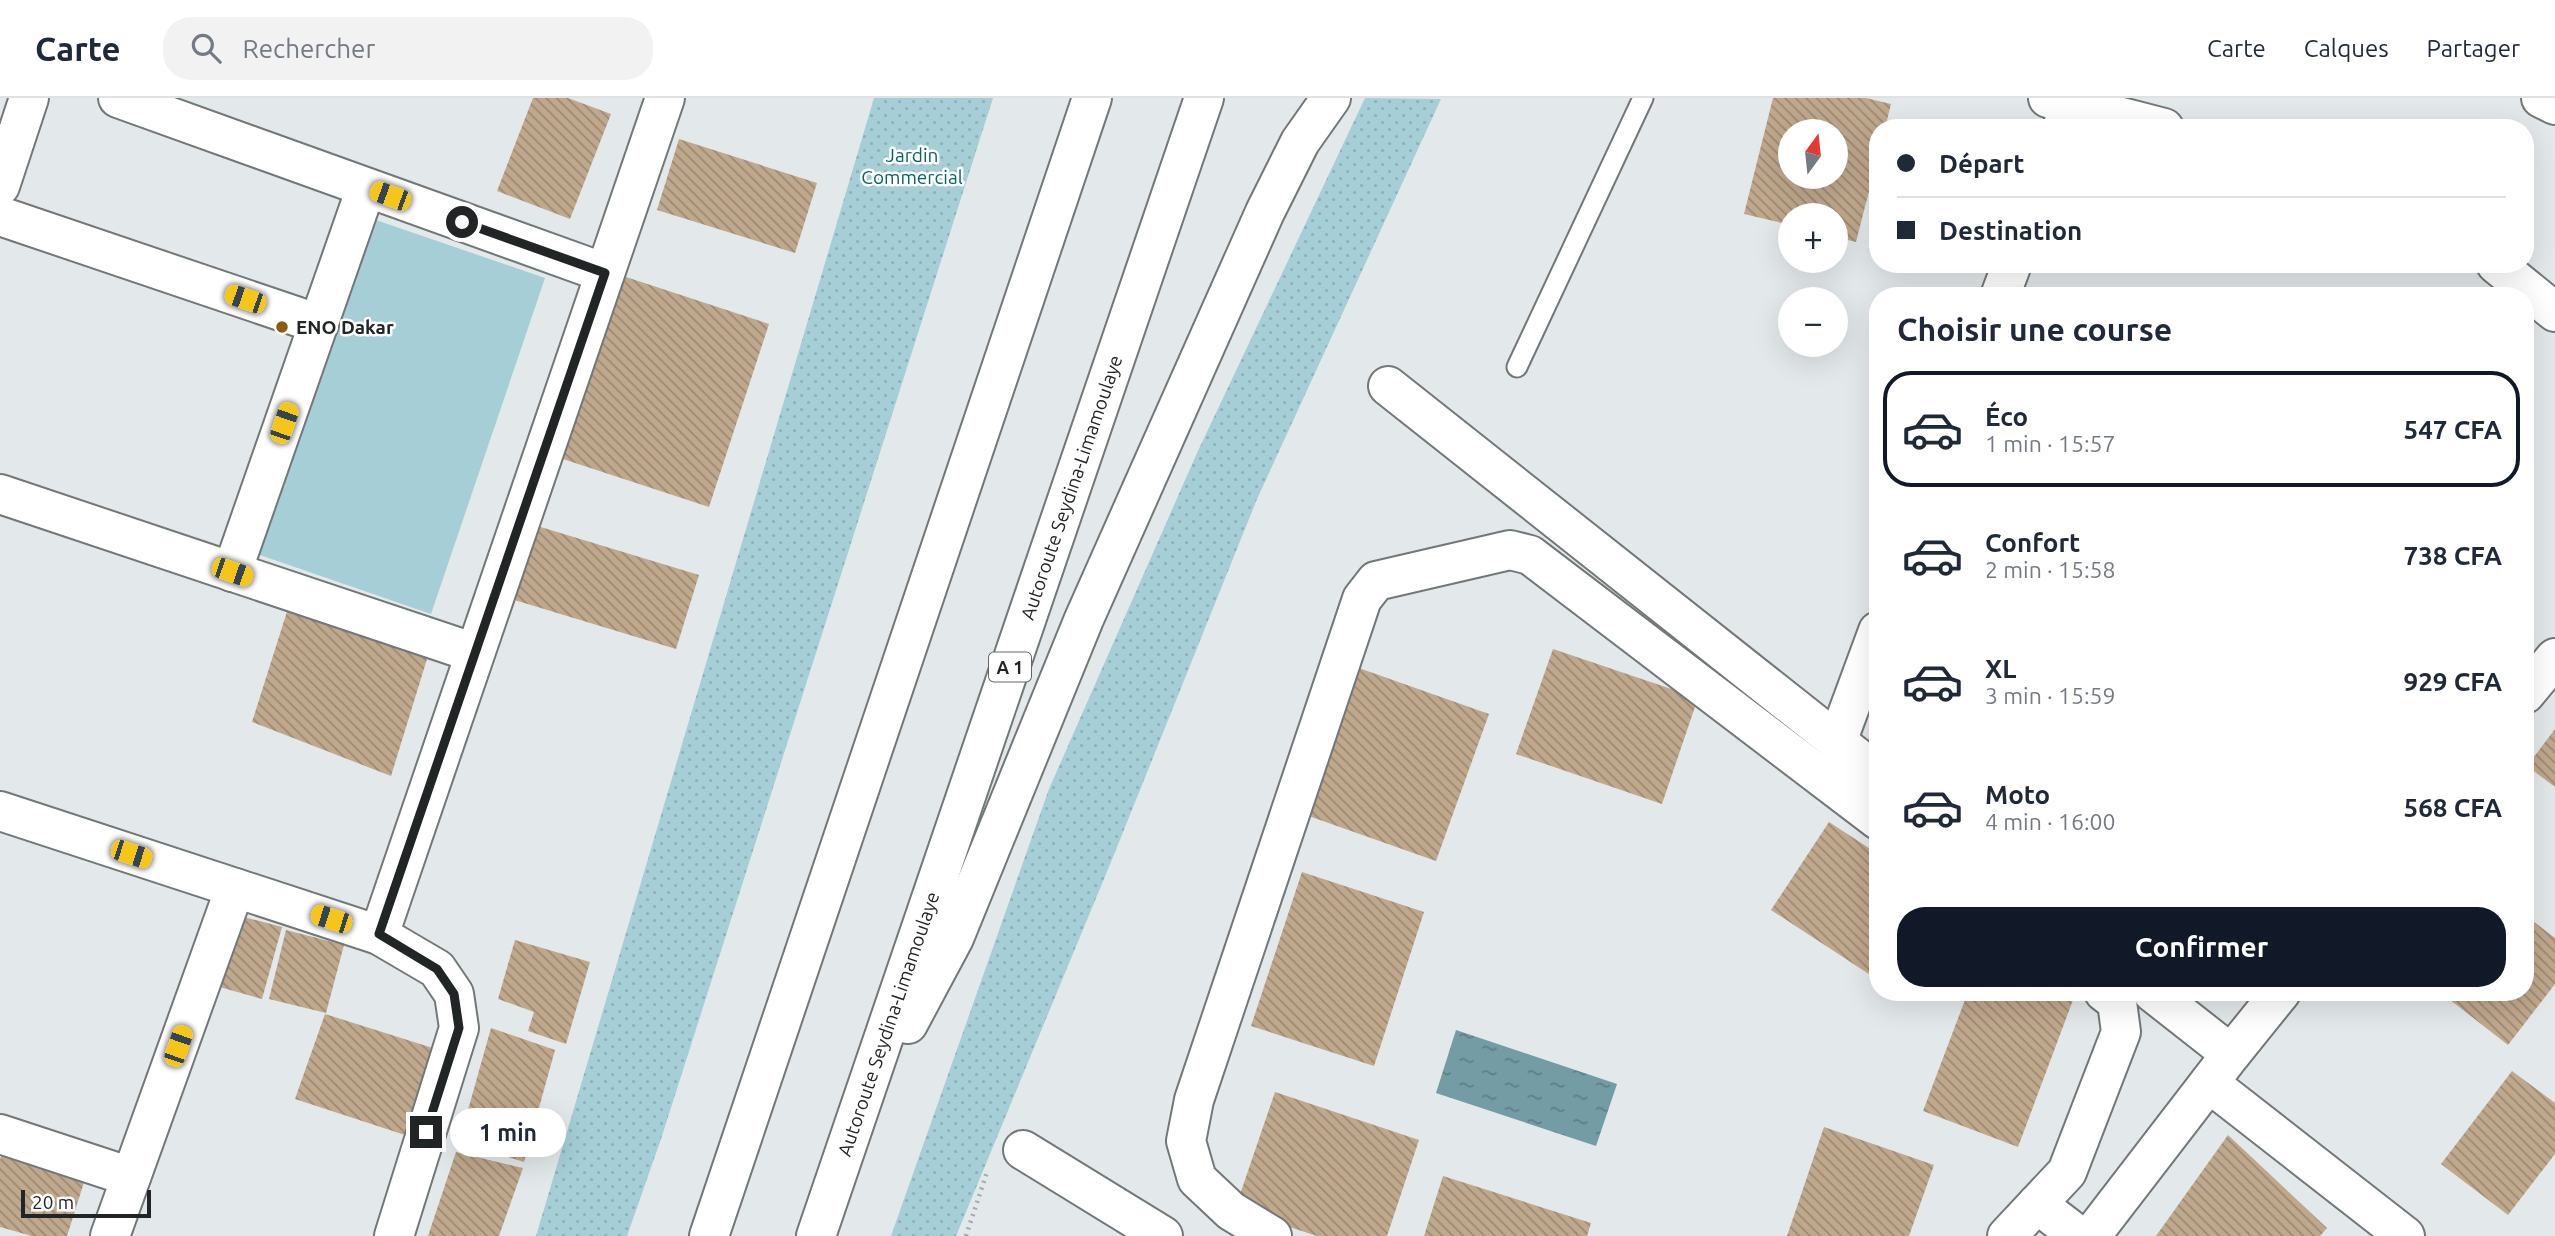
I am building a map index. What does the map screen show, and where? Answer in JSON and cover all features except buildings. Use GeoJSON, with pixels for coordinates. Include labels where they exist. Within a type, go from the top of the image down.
{"type":"FeatureCollection","features":[{"type":"Feature","properties":{"kind":"main road"},"geometry":{"type":"LineString","coordinates":[[0,186],[29,98]]}},
{"type":"Feature","properties":{"kind":"main road"},"geometry":{"type":"LineString","coordinates":[[118,98],[605,273]]}},
{"type":"Feature","properties":{"kind":"main road"},"geometry":{"type":"LineString","coordinates":[[379,934],[665,98]]}},
{"type":"Feature","properties":{"kind":"main road"},"geometry":{"type":"LineString","coordinates":[[709,1236],[1092,98]]}},
{"type":"Feature","properties":{"kind":"main road","name":"Autoroute Seydina-Limamoulaye"},"geometry":{"type":"LineString","coordinates":[[816,1236],[1204,98]]}},
{"type":"Feature","properties":{"kind":"main road"},"geometry":{"type":"LineString","coordinates":[[854,1124],[954,938],[1084,619],[1216,320],[1300,142],[1331,98]]}},
{"type":"Feature","properties":{"kind":"main road"},"geometry":{"type":"LineString","coordinates":[[2541,98],[2555,105]]}},
{"type":"Feature","properties":{"kind":"main road"},"geometry":{"type":"LineString","coordinates":[[2061,107],[2120,119]]}},
{"type":"Feature","properties":{"kind":"main road"},"geometry":{"type":"LineString","coordinates":[[232,572],[366,188]]}},
{"type":"Feature","properties":{"kind":"main road"},"geometry":{"type":"LineString","coordinates":[[0,216],[319,324]]}},
{"type":"Feature","properties":{"kind":"main road"},"geometry":{"type":"LineString","coordinates":[[2507,273],[2524,287]]}},
{"type":"Feature","properties":{"kind":"main road"},"geometry":{"type":"LineString","coordinates":[[2534,295],[2555,312]]}},
{"type":"Feature","properties":{"kind":"main road"},"geometry":{"type":"LineString","coordinates":[[1388,386],[1869,768]]}},
{"type":"Feature","properties":{"kind":"main road"},"geometry":{"type":"LineString","coordinates":[[0,494],[475,653]]}},
{"type":"Feature","properties":{"kind":"main road"},"geometry":{"type":"LineString","coordinates":[[1272,1236],[1231,1211],[1197,1179],[1186,1141],[1195,1100],[1362,599],[1376,581],[1510,550],[1530,555],[1869,813]]}},
{"type":"Feature","properties":{"kind":"main road"},"geometry":{"type":"LineString","coordinates":[[1837,742],[1869,655]]}},
{"type":"Feature","properties":{"kind":"main road"},"geometry":{"type":"LineString","coordinates":[[2534,683],[2555,658]]}},
{"type":"Feature","properties":{"kind":"main road"},"geometry":{"type":"LineString","coordinates":[[0,811],[379,934],[437,969],[454,994],[459,1028],[394,1236]]}},
{"type":"Feature","properties":{"kind":"main road"},"geometry":{"type":"LineString","coordinates":[[110,1236],[235,888]]}},
{"type":"Feature","properties":{"kind":"main road"},"geometry":{"type":"LineString","coordinates":[[2007,1236],[2067,1171],[2121,1031],[2116,1001]]}},
{"type":"Feature","properties":{"kind":"main road"},"geometry":{"type":"LineString","coordinates":[[2160,1001],[2220,1068],[2405,1236]]}},
{"type":"Feature","properties":{"kind":"main road"},"geometry":{"type":"LineString","coordinates":[[2091,1236],[2274,1001]]}},
{"type":"Feature","properties":{"kind":"main road"},"geometry":{"type":"LineString","coordinates":[[0,1134],[131,1177]]}},
{"type":"Feature","properties":{"kind":"main road"},"geometry":{"type":"LineString","coordinates":[[1023,1150],[1163,1236]]}},
{"type":"Feature","properties":{"kind":"main road"},"geometry":{"type":"LineString","coordinates":[[2037,1204],[2078,1236]]}},
{"type":"Feature","properties":{"kind":"lane"},"geometry":{"type":"LineString","coordinates":[[1517,367],[1643,98]]}},
{"type":"Feature","properties":{"kind":"path"},"geometry":{"type":"LineString","coordinates":[[966,1236],[992,1156],[1005,1149],[1023,1150]]}},
{"type":"Feature","properties":{"kind":"green space","name":"Jardin Commercial"},"geometry":{"type":"Polygon","coordinates":[[[874,98],[993,98],[661,1139],[627,1236],[536,1236],[874,98]]]}},
{"type":"Feature","properties":{"kind":"green space"},"geometry":{"type":"Polygon","coordinates":[[[1365,98],[1441,99],[1257,499],[956,1236],[891,1236],[1049,789],[1197,453],[1365,98]]]}},
{"type":"Feature","properties":{"kind":"green space"},"geometry":{"type":"Polygon","coordinates":[[[370,218],[545,278],[431,614],[257,554],[370,218]]]}},
{"type":"Feature","properties":{"kind":"water"},"geometry":{"type":"Polygon","coordinates":[[[1456,1030],[1617,1084],[1596,1146],[1436,1093],[1456,1030]]]}},
{"type":"Feature","properties":{"kind":"place","name":"ENO Dakar"},"geometry":{"type":"Point","coordinates":[282,327]}},
{"type":"Feature","properties":{"kind":"route"},"geometry":{"type":"LineString","coordinates":[[426,1132],[459,1028],[454,994],[437,969],[379,934],[605,273],[462,222]]}}]}
